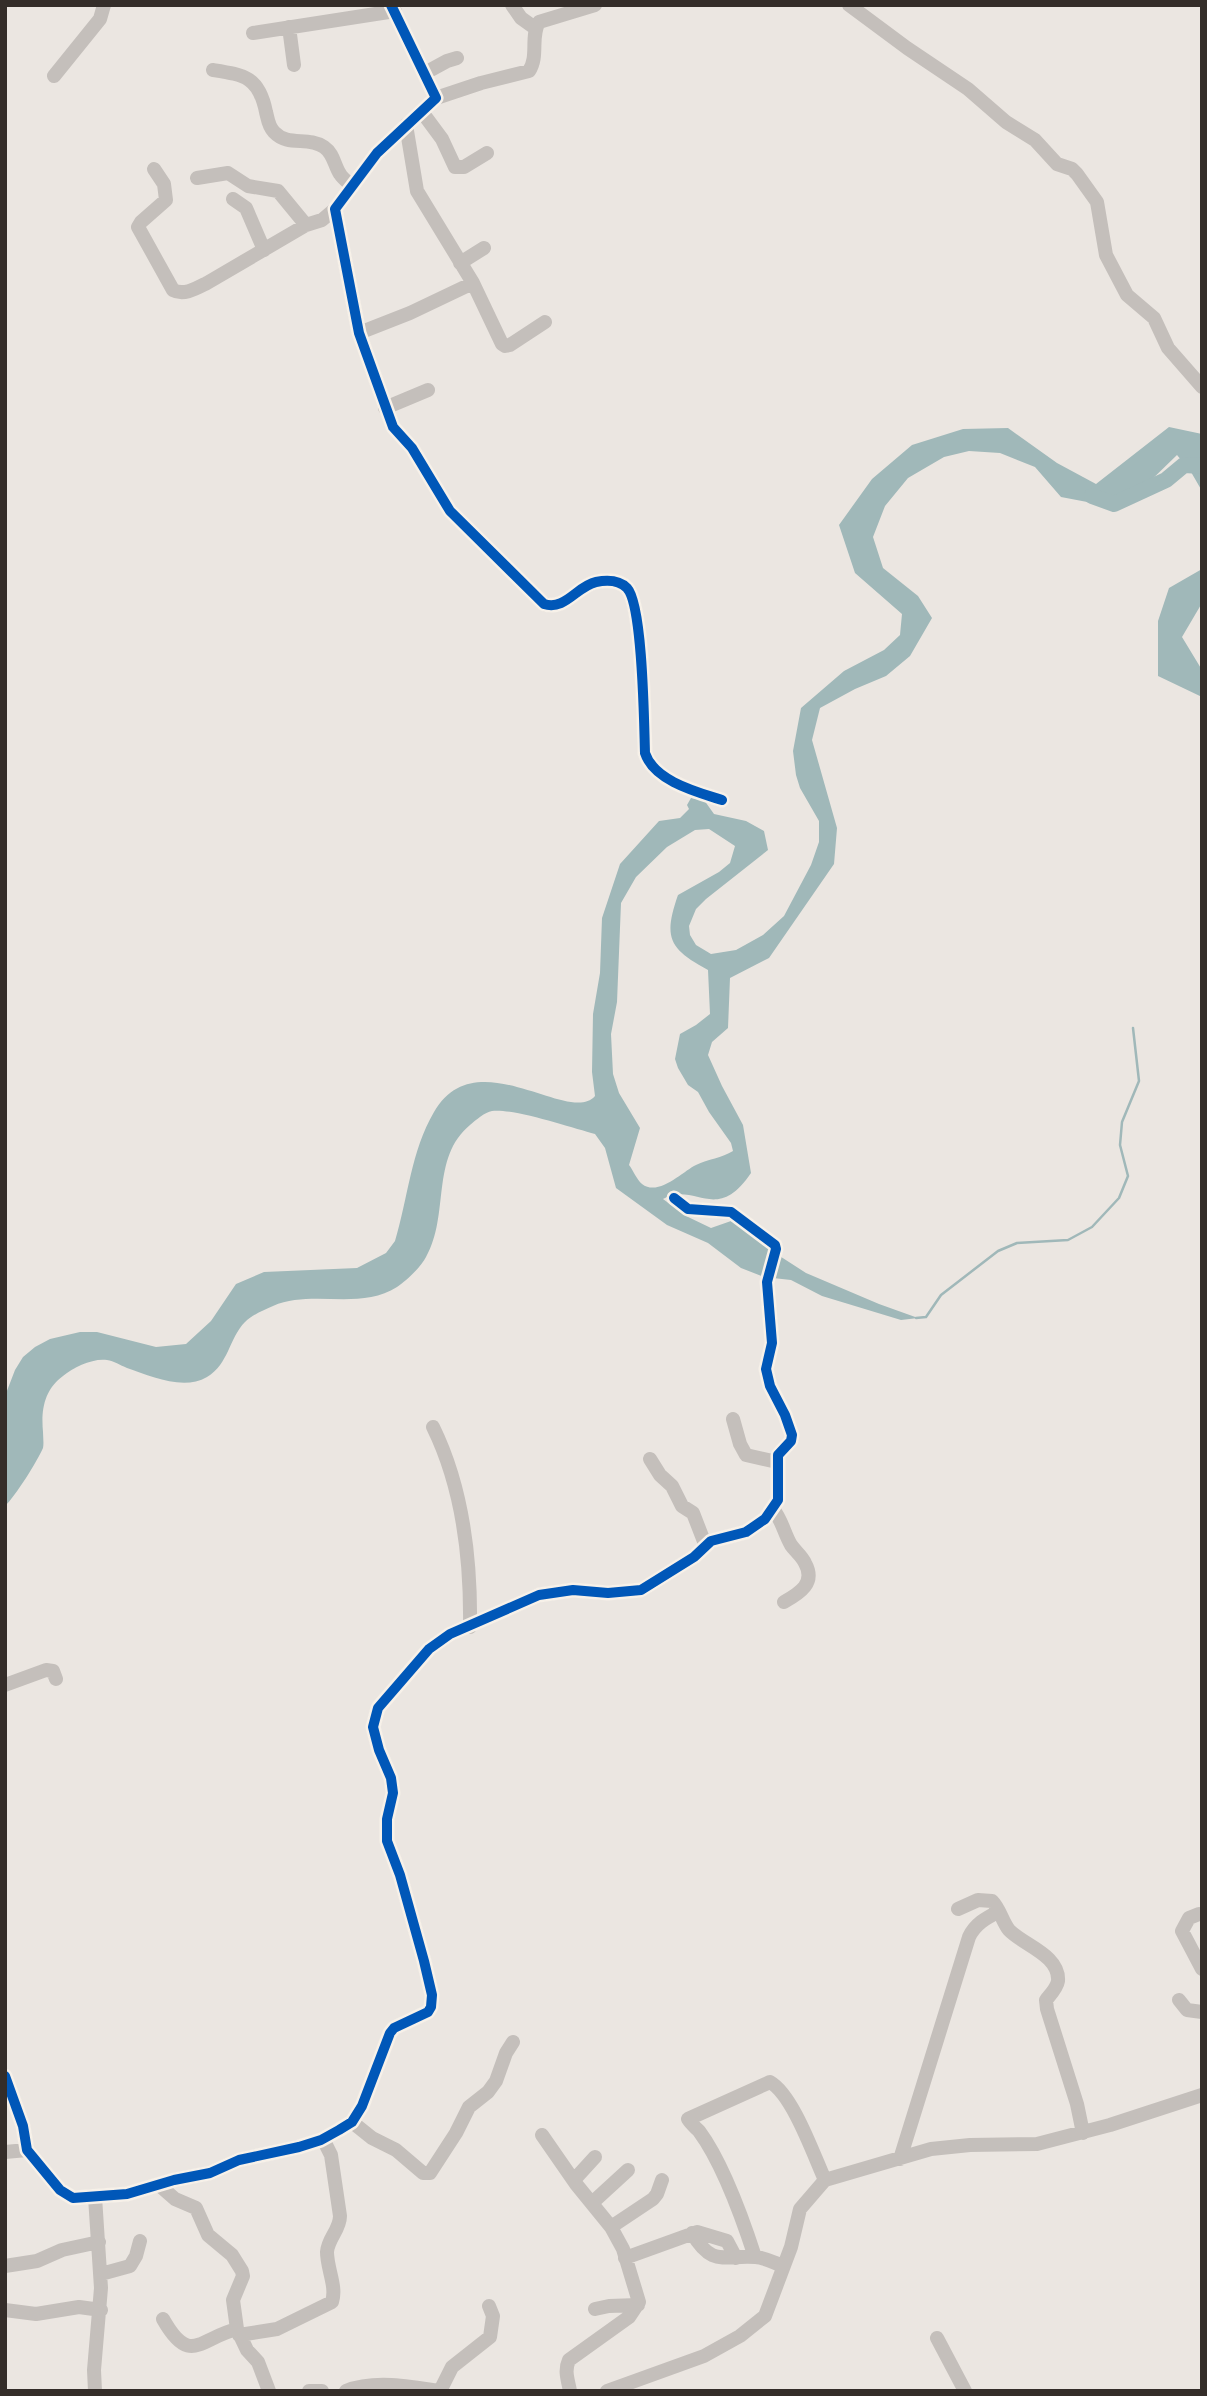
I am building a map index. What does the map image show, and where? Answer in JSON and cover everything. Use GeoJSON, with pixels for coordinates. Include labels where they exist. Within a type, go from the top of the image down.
{"type":"FeatureCollection","features":[{"type":"Feature","properties":{"kind":"street"},"geometry":{"type":"LineString","coordinates":[[54,76],[100,19],[104,5]]}},
{"type":"Feature","properties":{"kind":"street"},"geometry":{"type":"LineString","coordinates":[[512,5],[522,18],[535,28]]}},
{"type":"Feature","properties":{"kind":"street"},"geometry":{"type":"LineString","coordinates":[[153,169],[164,184],[166,200],[138,227],[175,291],[191,290],[306,225],[322,220],[335,209],[377,153],[436,97],[529,71],[534,61],[535,28],[540,20],[595,5]]}},
{"type":"Feature","properties":{"kind":"street"},"geometry":{"type":"LineString","coordinates":[[849,5],[906,48],[968,89],[1006,121],[1035,140],[1057,163],[1077,174],[1097,202],[1106,255],[1127,295],[1154,318],[1168,348],[1202,387]]}},
{"type":"Feature","properties":{"kind":"street"},"geometry":{"type":"LineString","coordinates":[[253,33],[393,8],[436,97]]}},
{"type":"Feature","properties":{"kind":"street"},"geometry":{"type":"LineString","coordinates":[[289,27],[294,65]]}},
{"type":"Feature","properties":{"kind":"street"},"geometry":{"type":"LineString","coordinates":[[425,74],[457,58]]}},
{"type":"Feature","properties":{"kind":"street"},"geometry":{"type":"LineString","coordinates":[[213,71],[239,74],[254,83],[262,93],[267,120],[275,133],[289,141],[313,141],[325,148],[334,159],[341,176],[352,186]]}},
{"type":"Feature","properties":{"kind":"street"},"geometry":{"type":"LineString","coordinates":[[422,112],[442,139],[455,167],[464,167],[487,153]]}},
{"type":"Feature","properties":{"kind":"street"},"geometry":{"type":"LineString","coordinates":[[406,125],[416,191],[473,283],[497,335],[505,346],[545,322]]}},
{"type":"Feature","properties":{"kind":"street"},"geometry":{"type":"LineString","coordinates":[[197,178],[228,173],[248,186],[278,191],[306,225]]}},
{"type":"Feature","properties":{"kind":"street"},"geometry":{"type":"LineString","coordinates":[[233,199],[246,208],[264,250]]}},
{"type":"Feature","properties":{"kind":"street"},"geometry":{"type":"LineString","coordinates":[[335,209],[359,333],[384,408],[397,435],[412,448],[450,511],[544,604],[561,604],[589,584],[600,581],[614,581],[626,587],[633,599],[639,643],[645,753],[648,764],[690,790],[722,800]]}},
{"type":"Feature","properties":{"kind":"street"},"geometry":{"type":"LineString","coordinates":[[460,262],[484,248]]}},
{"type":"Feature","properties":{"kind":"street"},"geometry":{"type":"LineString","coordinates":[[359,333],[410,313],[473,283]]}},
{"type":"Feature","properties":{"kind":"street"},"geometry":{"type":"LineString","coordinates":[[384,408],[428,390]]}},
{"type":"Feature","properties":{"kind":"street"},"geometry":{"type":"LineString","coordinates":[[5,2076],[23,2126],[27,2150],[34,2161],[72,2198],[127,2194],[210,2173],[239,2160],[299,2147],[324,2138],[352,2122],[362,2106],[390,2033],[394,2028],[428,2012],[432,1995],[400,1875],[387,1842],[387,1819],[393,1793],[391,1777],[375,1739],[374,1718],[384,1699],[429,1649],[450,1634],[529,1599],[547,1594],[573,1590],[608,1593],[641,1590],[694,1557],[705,1544],[753,1529],[778,1500],[778,1455],[791,1441],[792,1435],[766,1369],[772,1343],[766,1282],[776,1249],[770,1240],[731,1212],[688,1209],[674,1198]]}},
{"type":"Feature","properties":{"kind":"street"},"geometry":{"type":"LineString","coordinates":[[733,1419],[746,1455],[777,1462]]}},
{"type":"Feature","properties":{"kind":"street"},"geometry":{"type":"LineString","coordinates":[[433,1427],[449,1462],[457,1492],[470,1586],[470,1627]]}},
{"type":"Feature","properties":{"kind":"street"},"geometry":{"type":"LineString","coordinates":[[650,1459],[660,1475],[672,1486],[682,1506],[692,1513],[705,1544]]}},
{"type":"Feature","properties":{"kind":"street"},"geometry":{"type":"LineString","coordinates":[[773,1509],[780,1517],[792,1546],[805,1562],[808,1571],[806,1587],[784,1602]]}},
{"type":"Feature","properties":{"kind":"street"},"geometry":{"type":"LineString","coordinates":[[5,1685],[47,1670],[53,1671],[56,1679]]}},
{"type":"Feature","properties":{"kind":"street"},"geometry":{"type":"LineString","coordinates":[[958,1909],[983,1900],[995,1903],[1011,1932],[1046,1957],[1058,1979],[1057,1985],[1046,2000],[1047,2009],[1077,2104],[1083,2133]]}},
{"type":"Feature","properties":{"kind":"street"},"geometry":{"type":"LineString","coordinates":[[900,2159],[969,1937],[973,1928],[981,1921],[998,1912]]}},
{"type":"Feature","properties":{"kind":"street"},"geometry":{"type":"LineString","coordinates":[[1199,1914],[1189,1918],[1182,1931],[1202,1969]]}},
{"type":"Feature","properties":{"kind":"street"},"geometry":{"type":"LineString","coordinates":[[1179,2000],[1187,2010],[1202,2012]]}},
{"type":"Feature","properties":{"kind":"street"},"geometry":{"type":"LineString","coordinates":[[352,2122],[372,2138],[396,2150],[423,2173],[430,2173],[462,2123],[469,2106],[488,2092],[496,2081],[513,2042]]}},
{"type":"Feature","properties":{"kind":"street"},"geometry":{"type":"LineString","coordinates":[[755,2257],[744,2223],[721,2171],[699,2131],[688,2119],[770,2082],[790,2106],[825,2180]]}},
{"type":"Feature","properties":{"kind":"street"},"geometry":{"type":"LineString","coordinates":[[607,2391],[704,2356],[751,2329],[765,2316],[791,2247],[800,2209],[825,2180],[931,2149],[970,2145],[1023,2146],[1083,2133],[1202,2095]]}},
{"type":"Feature","properties":{"kind":"street"},"geometry":{"type":"LineString","coordinates":[[542,2135],[611,2227],[625,2258],[639,2302],[629,2317],[569,2360],[566,2375],[570,2391]]}},
{"type":"Feature","properties":{"kind":"street"},"geometry":{"type":"LineString","coordinates":[[163,2319],[173,2337],[185,2345],[199,2346],[238,2332],[277,2329],[332,2302],[334,2288],[327,2251],[331,2236],[339,2226],[340,2216],[334,2168],[324,2138]]}},
{"type":"Feature","properties":{"kind":"street"},"geometry":{"type":"LineString","coordinates":[[5,2152],[27,2150]]}},
{"type":"Feature","properties":{"kind":"street"},"geometry":{"type":"LineString","coordinates":[[574,2180],[596,2157]]}},
{"type":"Feature","properties":{"kind":"street"},"geometry":{"type":"LineString","coordinates":[[592,2203],[628,2170]]}},
{"type":"Feature","properties":{"kind":"street"},"geometry":{"type":"LineString","coordinates":[[611,2227],[653,2199],[662,2180]]}},
{"type":"Feature","properties":{"kind":"street"},"geometry":{"type":"LineString","coordinates":[[159,2185],[174,2199],[196,2208],[208,2235],[232,2255],[240,2267],[243,2276],[233,2300],[238,2332],[247,2350],[258,2362],[268,2391]]}},
{"type":"Feature","properties":{"kind":"street"},"geometry":{"type":"LineString","coordinates":[[95,2197],[101,2274],[95,2391]]}},
{"type":"Feature","properties":{"kind":"street"},"geometry":{"type":"LineString","coordinates":[[625,2258],[692,2233],[711,2256],[724,2259],[755,2257],[783,2266]]}},
{"type":"Feature","properties":{"kind":"street"},"geometry":{"type":"LineString","coordinates":[[101,2274],[130,2266],[139,2241]]}},
{"type":"Feature","properties":{"kind":"street"},"geometry":{"type":"LineString","coordinates":[[5,2266],[37,2261],[62,2250],[99,2242]]}},
{"type":"Feature","properties":{"kind":"street"},"geometry":{"type":"LineString","coordinates":[[595,2309],[638,2305]]}},
{"type":"Feature","properties":{"kind":"street"},"geometry":{"type":"LineString","coordinates":[[346,2391],[357,2386],[379,2386],[439,2391],[452,2367],[490,2337],[494,2316],[489,2306]]}},
{"type":"Feature","properties":{"kind":"street"},"geometry":{"type":"LineString","coordinates":[[5,2311],[36,2314],[79,2307],[101,2310]]}},
{"type":"Feature","properties":{"kind":"street"},"geometry":{"type":"LineString","coordinates":[[937,2338],[965,2391]]}},
{"type":"Feature","properties":{"kind":"street"},"geometry":{"type":"LineString","coordinates":[[309,2391],[322,2391]]}},
{"type":"Feature","properties":{"kind":"water"},"geometry":{"type":"Polygon","coordinates":[[[1169,427],[1202,434],[1202,491],[1177,455],[1141,490],[1103,505],[1061,497],[1035,467],[1000,453],[969,451],[944,457],[908,478],[885,506],[873,537],[883,568],[918,596],[932,618],[910,656],[886,676],[820,708],[812,740],[837,828],[834,864],[769,958],[730,978],[728,1028],[712,1042],[708,1055],[743,1125],[751,1173],[727,1196],[706,1199],[675,1195],[663,1199],[686,1216],[711,1228],[731,1221],[749,1229],[775,1253],[806,1273],[918,1318],[901,1320],[822,1296],[791,1280],[764,1277],[741,1268],[708,1243],[667,1225],[616,1188],[605,1148],[595,1134],[528,1115],[492,1111],[470,1125],[458,1138],[445,1170],[433,1241],[424,1261],[405,1281],[383,1294],[368,1298],[304,1299],[288,1301],[262,1311],[248,1319],[240,1328],[214,1372],[198,1381],[167,1381],[107,1360],[90,1362],[73,1369],[57,1382],[48,1394],[43,1416],[43,1448],[26,1478],[5,1506],[5,1396],[15,1370],[23,1357],[35,1347],[50,1339],[80,1332],[97,1332],[156,1347],[186,1344],[211,1321],[236,1284],[264,1272],[357,1268],[386,1253],[395,1241],[415,1159],[426,1127],[434,1112],[452,1092],[473,1083],[497,1083],[565,1101],[582,1102],[595,1096],[592,1072],[593,1014],[600,973],[602,918],[620,864],[659,821],[680,818],[689,809],[687,805],[691,798],[704,800],[714,814],[746,821],[764,831],[768,850],[696,909],[689,926],[690,935],[696,945],[711,954],[736,950],[763,935],[784,916],[811,865],[819,842],[819,821],[800,788],[796,775],[793,751],[801,708],[844,671],[884,650],[900,635],[902,614],[855,573],[839,525],[872,479],[912,445],[963,429],[1008,428],[1057,463],[1096,484],[1169,427]],[[709,829],[695,830],[667,847],[636,877],[621,903],[617,1002],[611,1034],[613,1074],[619,1093],[640,1128],[629,1165],[640,1182],[649,1187],[670,1182],[696,1165],[733,1151],[731,1143],[698,1092],[688,1085],[675,1059],[680,1034],[710,1014],[708,970],[677,948],[673,941],[671,922],[678,895],[730,863],[735,846],[709,829]]]}},
{"type":"Feature","properties":{"kind":"water"},"geometry":{"type":"Polygon","coordinates":[[[1202,569],[1202,603],[1182,637],[1202,670],[1202,697],[1158,676],[1158,621],[1169,588],[1202,569]]]}},
{"type":"Feature","properties":{"kind":"waterway"},"geometry":{"type":"LineString","coordinates":[[1092,496],[1114,504],[1166,480],[1184,465],[1202,466]]}},
{"type":"Feature","properties":{"kind":"waterway"},"geometry":{"type":"LineString","coordinates":[[916,1318],[926,1317],[941,1295],[998,1251],[1017,1243],[1068,1240],[1092,1227],[1119,1198],[1128,1176],[1120,1145],[1122,1122],[1139,1081],[1133,1028]]}},
{"type":"Feature","properties":{"kind":"cycle path"},"geometry":{"type":"LineString","coordinates":[[391,5],[436,98],[377,153],[335,209],[359,333],[393,427],[412,448],[450,511],[544,604],[558,604],[596,582],[612,581],[627,588],[632,599],[639,640],[645,753],[657,771],[667,778],[722,800]]}},
{"type":"Feature","properties":{"kind":"cycle path"},"geometry":{"type":"LineString","coordinates":[[5,2076],[23,2126],[27,2150],[60,2190],[73,2198],[127,2194],[210,2173],[239,2160],[321,2140],[352,2122],[362,2106],[390,2033],[394,2028],[428,2012],[432,1995],[400,1875],[387,1841],[387,1819],[393,1793],[391,1778],[373,1727],[378,1708],[429,1649],[450,1634],[539,1595],[573,1590],[608,1593],[641,1590],[694,1557],[711,1541],[746,1532],[765,1519],[778,1500],[778,1455],[791,1441],[792,1435],[770,1386],[766,1369],[772,1343],[767,1282],[775,1245],[731,1212],[688,1209],[674,1198]]}}]}
